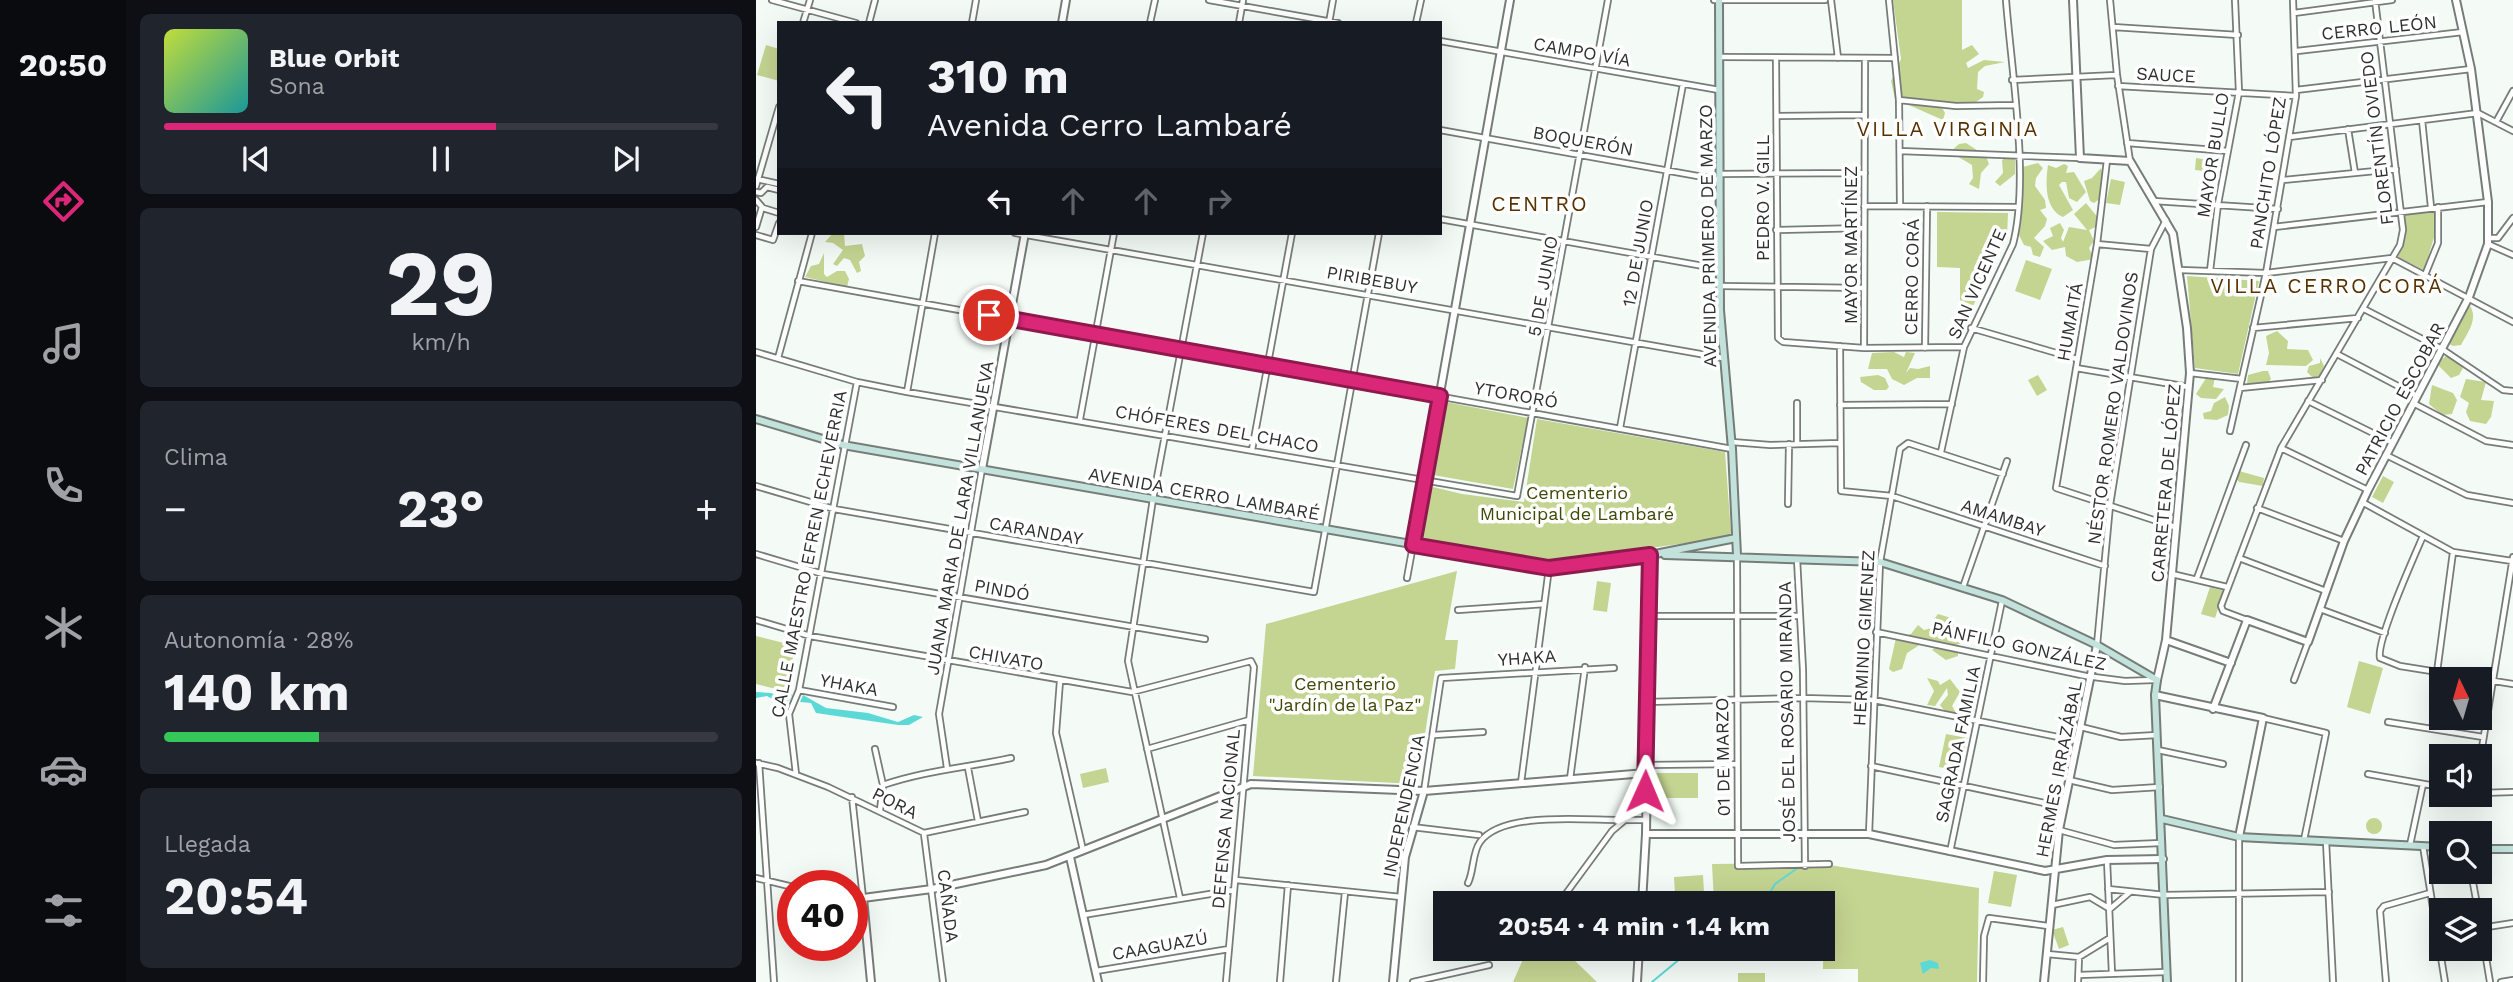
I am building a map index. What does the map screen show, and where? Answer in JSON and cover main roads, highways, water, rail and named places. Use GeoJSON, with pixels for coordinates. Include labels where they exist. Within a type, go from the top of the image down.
{"type":"FeatureCollection","features":[{"type":"Feature","properties":{"kind":"main road","name":"AVENIDA PRIMERO DE MARZO"},"geometry":{"type":"LineString","coordinates":[[1717,0],[1720,286],[1737,555]]}},
{"type":"Feature","properties":{"kind":"main road","name":"AVENIDA CERRO LAMBARÉ"},"geometry":{"type":"LineString","coordinates":[[756,419],[843,445],[1549,568],[1650,555],[1736,538]]}},
{"type":"Feature","properties":{"kind":"main road","name":"AVENIDA CERRO LAMBARÉ"},"geometry":{"type":"LineString","coordinates":[[1650,555],[1737,555],[1880,562],[2002,600],[2097,645],[2157,680]]}},
{"type":"Feature","properties":{"kind":"main road","name":"CARRETERA DE LÓPEZ"},"geometry":{"type":"LineString","coordinates":[[2157,680],[2155,695],[2167,982]]}},
{"type":"Feature","properties":{"kind":"main road"},"geometry":{"type":"LineString","coordinates":[[2162,819],[2239,836],[2429,846]]}},
{"type":"Feature","properties":{"kind":"main road"},"geometry":{"type":"LineString","coordinates":[[2492,849],[2513,849]]}},
{"type":"Feature","properties":{"kind":"water"},"geometry":{"type":"Polygon","coordinates":[[[756,692],[771,693],[782,698],[792,694],[790,700],[779,703],[767,696],[756,698],[756,692]]]}},
{"type":"Feature","properties":{"kind":"water"},"geometry":{"type":"Polygon","coordinates":[[[803,695],[826,708],[868,713],[898,722],[914,715],[923,717],[909,725],[898,725],[816,713],[811,703],[800,702],[803,695]]]}},
{"type":"Feature","properties":{"kind":"water"},"geometry":{"type":"Polygon","coordinates":[[[1930,960],[1938,963],[1939,969],[1931,968],[1923,974],[1920,963],[1930,960]]]}},
{"type":"Feature","properties":{"kind":"waterway"},"geometry":{"type":"LineString","coordinates":[[1771,891],[1775,884],[1799,867]]}},
{"type":"Feature","properties":{"kind":"waterway"},"geometry":{"type":"LineString","coordinates":[[1652,982],[1677,961]]}},
{"type":"Feature","properties":{"kind":"district","name":"VILLA VIRGINIA"},"geometry":{"type":"Point","coordinates":[1948,129]}},
{"type":"Feature","properties":{"kind":"district","name":"CENTRO"},"geometry":{"type":"Point","coordinates":[1540,204]}},
{"type":"Feature","properties":{"kind":"district","name":"VILLA CERRO CORÁ"},"geometry":{"type":"Point","coordinates":[2327,286]}},
{"type":"Feature","properties":{"kind":"park label","name":"Cementerio Municipal de Lambaré"},"geometry":{"type":"Point","coordinates":[1577,503]}},
{"type":"Feature","properties":{"kind":"park label","name":"Cementerio \"Jardín de la Paz\""},"geometry":{"type":"Point","coordinates":[1345,694]}}]}
